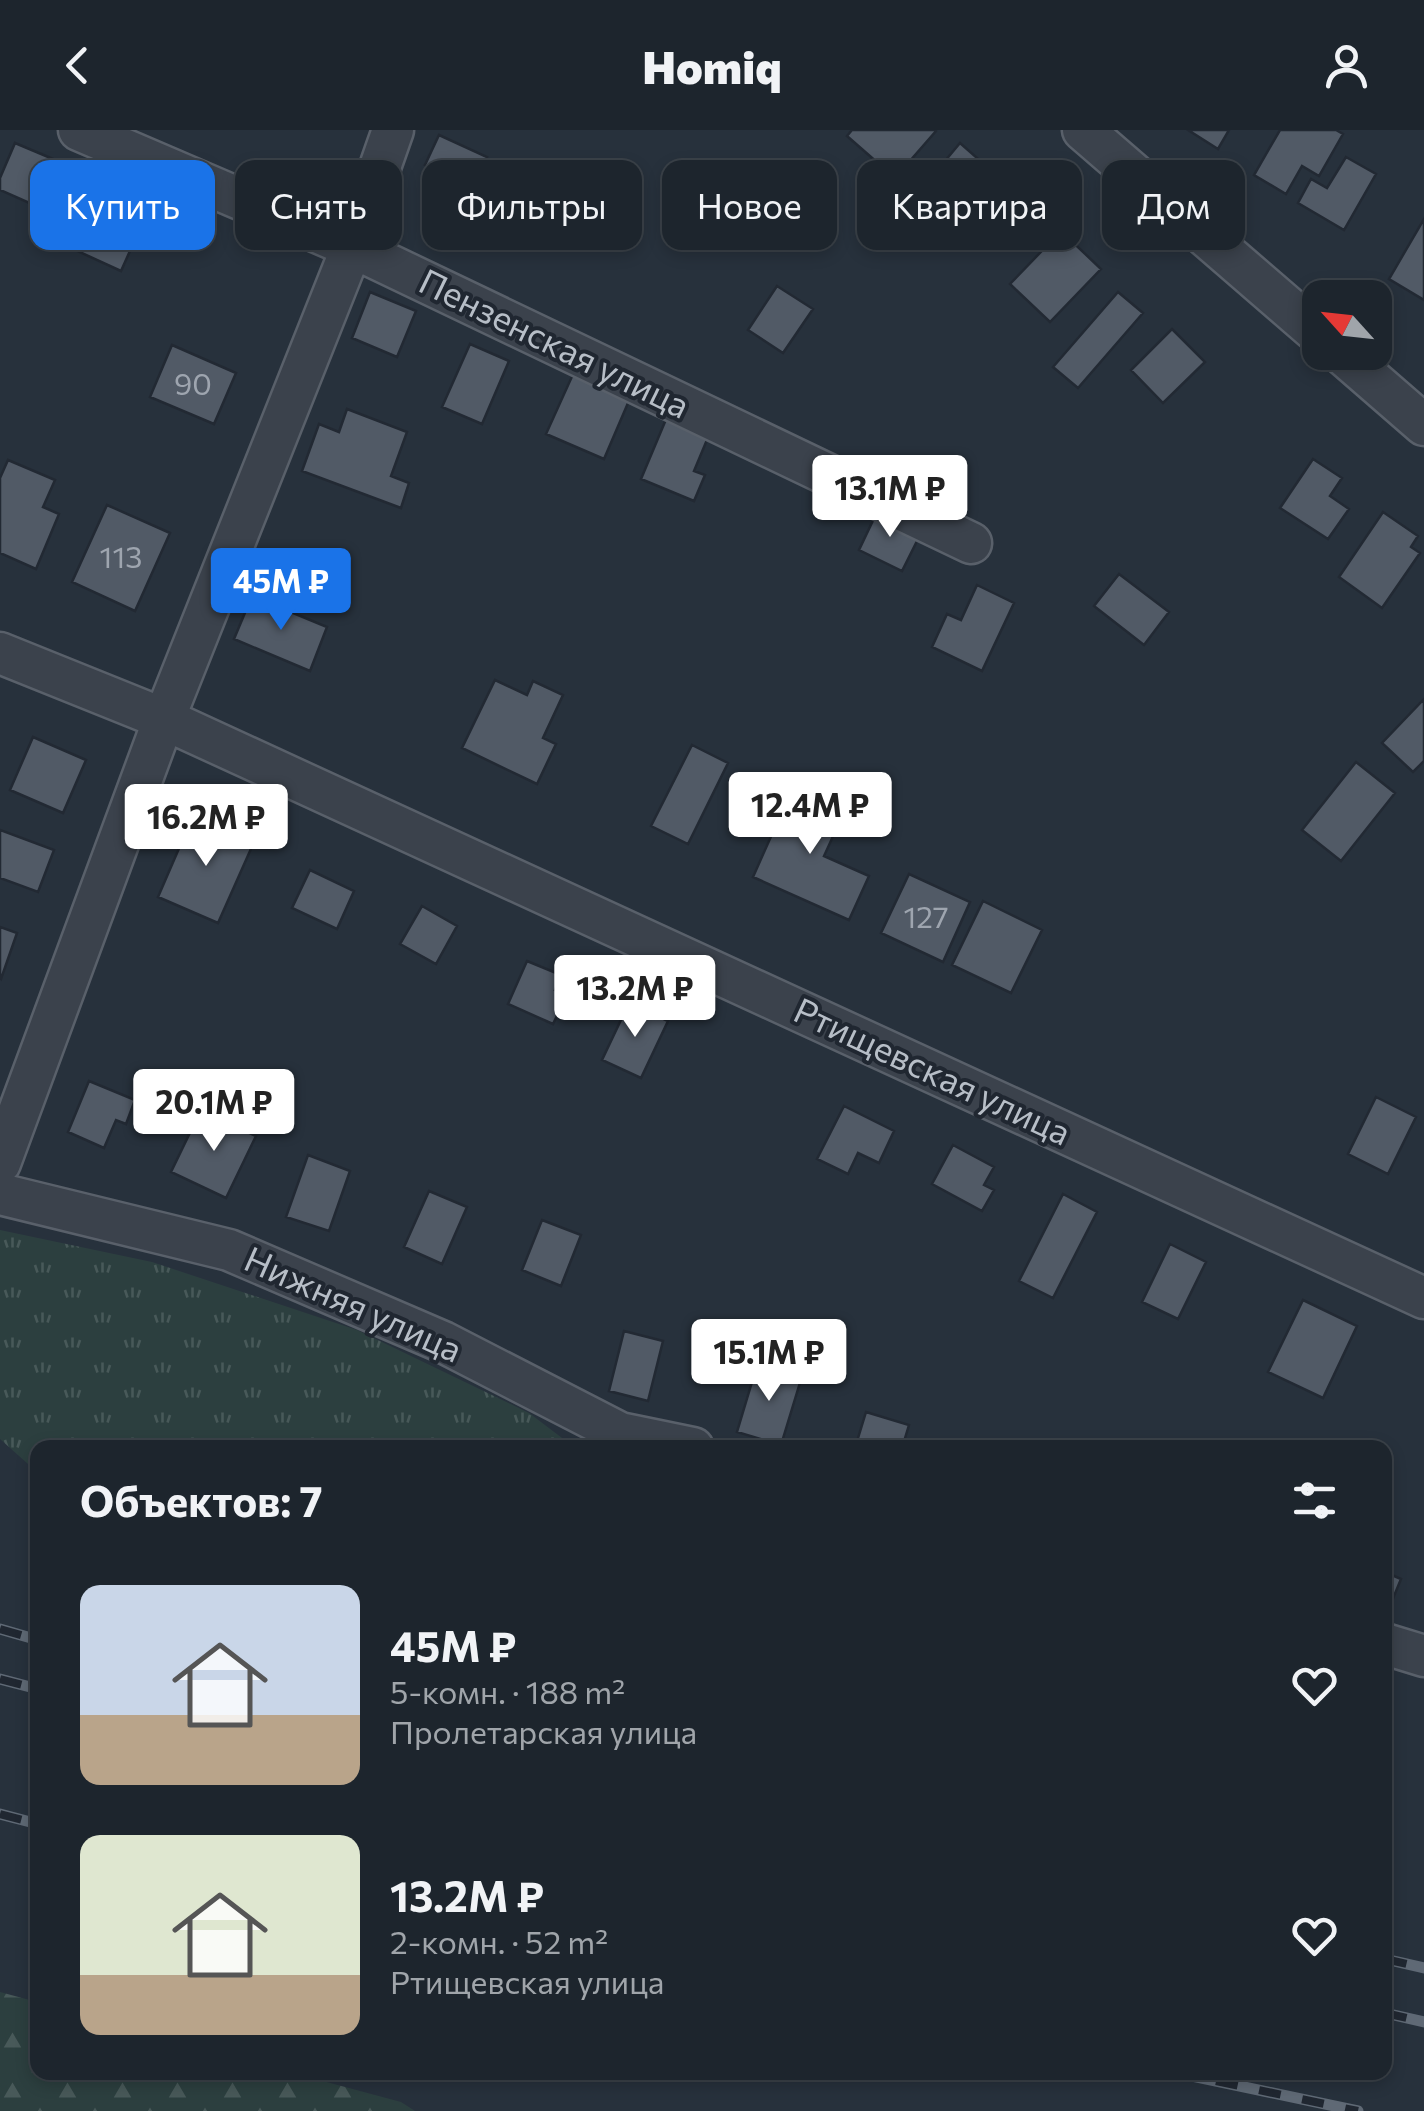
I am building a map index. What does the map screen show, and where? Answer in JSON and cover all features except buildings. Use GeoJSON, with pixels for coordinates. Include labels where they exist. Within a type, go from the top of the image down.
{"type":"FeatureCollection","features":[{"type":"Feature","properties":{"kind":"street","name":"Пензенская улица"},"geometry":{"type":"LineString","coordinates":[[79,130],[235,197]]}},
{"type":"Feature","properties":{"kind":"street"},"geometry":{"type":"LineString","coordinates":[[382,160],[393,130]]}},
{"type":"Feature","properties":{"kind":"street"},"geometry":{"type":"LineString","coordinates":[[1083,130],[1302,319]]}},
{"type":"Feature","properties":{"kind":"street"},"geometry":{"type":"LineString","coordinates":[[0,1164],[164,718],[351,250]]}},
{"type":"Feature","properties":{"kind":"street","name":"Пензенская улица"},"geometry":{"type":"LineString","coordinates":[[358,250],[971,543]]}},
{"type":"Feature","properties":{"kind":"street"},"geometry":{"type":"LineString","coordinates":[[1361,370],[1424,425]]}},
{"type":"Feature","properties":{"kind":"street","name":"Ртищевская улица"},"geometry":{"type":"LineString","coordinates":[[0,652],[164,718],[1424,1298]]}},
{"type":"Feature","properties":{"kind":"street","name":"Нижняя улица"},"geometry":{"type":"LineString","coordinates":[[0,1194],[229,1250],[444,1342],[620,1432],[656,1440]]}},
{"type":"Feature","properties":{"kind":"street"},"geometry":{"type":"LineString","coordinates":[[1392,1646],[1424,1656]]}},
{"type":"Feature","properties":{"kind":"green space"},"geometry":{"type":"Polygon","coordinates":[[[0,1230],[152,1262],[357,1330],[529,1413],[565,1440],[30,1440],[30,1466],[0,1439],[0,1230]]]}},
{"type":"Feature","properties":{"kind":"green space"},"geometry":{"type":"Polygon","coordinates":[[[0,1992],[30,2000],[30,2080],[319,2080],[401,2102],[415,2111],[0,2111],[0,1992]]]}},
{"type":"Feature","properties":{"kind":"railway"},"geometry":{"type":"LineString","coordinates":[[0,1629],[30,1638]]}},
{"type":"Feature","properties":{"kind":"railway"},"geometry":{"type":"LineString","coordinates":[[0,1679],[30,1687]]}},
{"type":"Feature","properties":{"kind":"railway"},"geometry":{"type":"LineString","coordinates":[[0,1814],[30,1822]]}},
{"type":"Feature","properties":{"kind":"railway"},"geometry":{"type":"LineString","coordinates":[[1392,1961],[1424,1968]]}},
{"type":"Feature","properties":{"kind":"railway"},"geometry":{"type":"LineString","coordinates":[[1392,2015],[1424,2022]]}},
{"type":"Feature","properties":{"kind":"railway"},"geometry":{"type":"LineString","coordinates":[[1211,2080],[1358,2111]]}}]}
